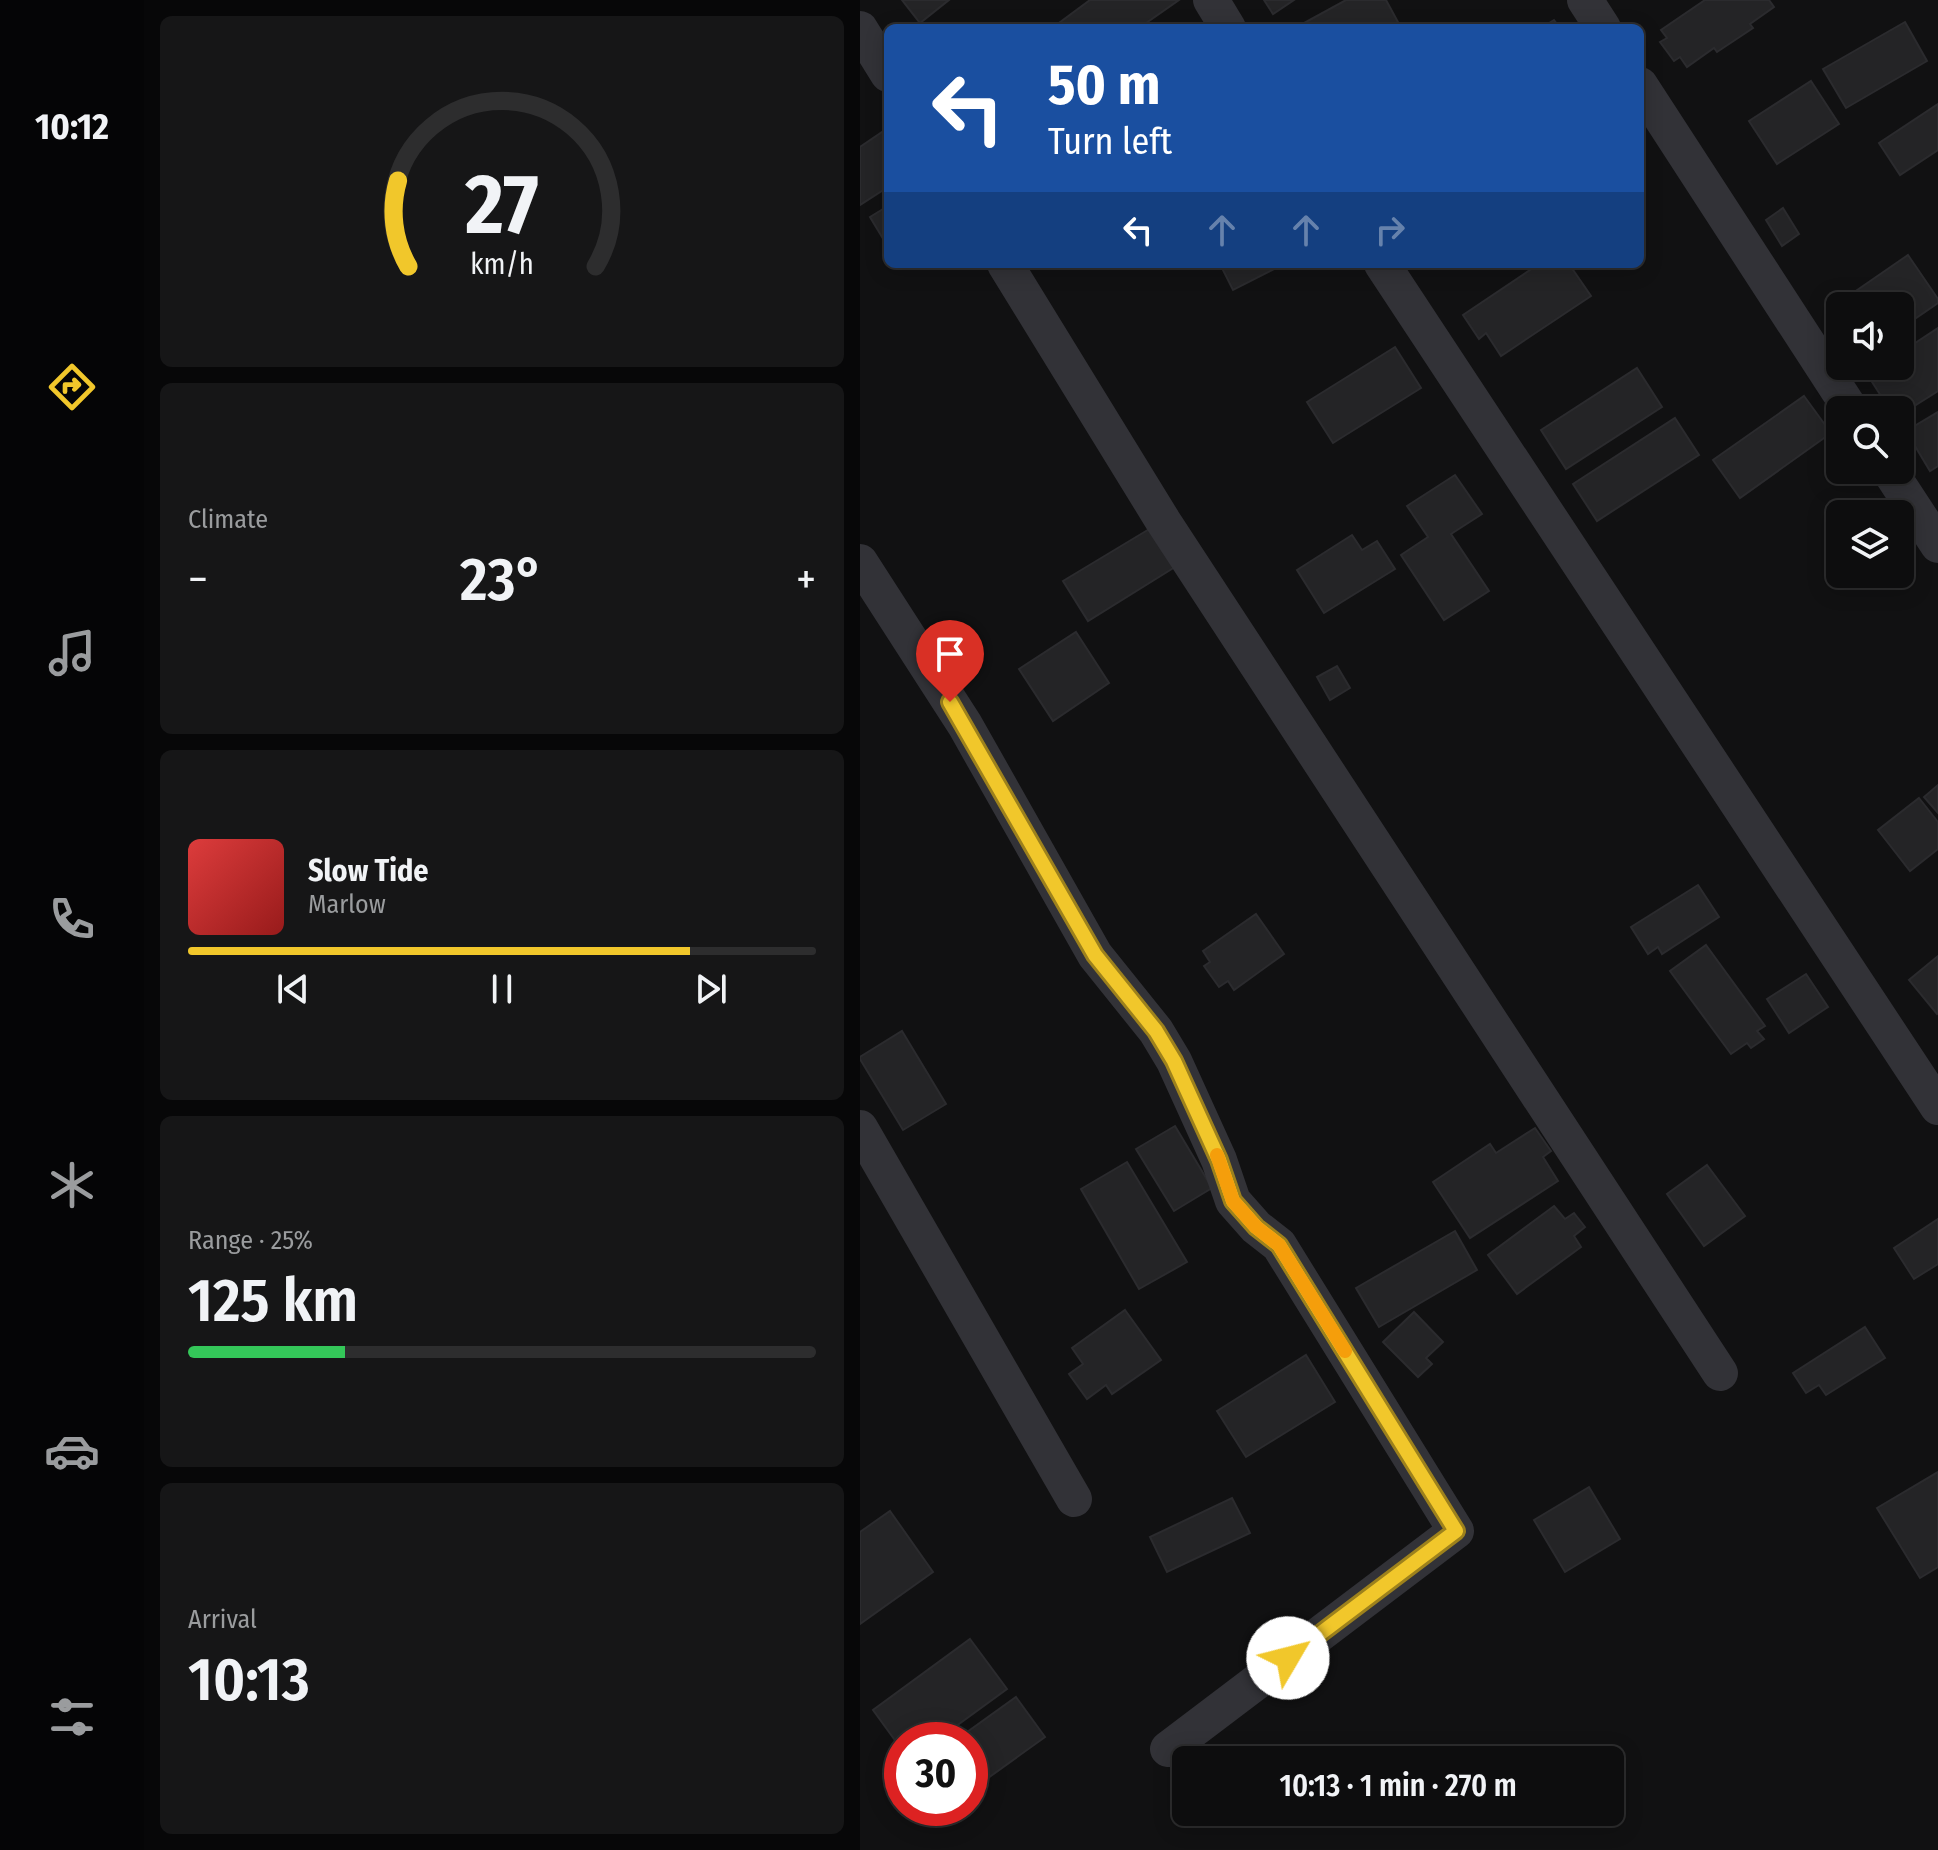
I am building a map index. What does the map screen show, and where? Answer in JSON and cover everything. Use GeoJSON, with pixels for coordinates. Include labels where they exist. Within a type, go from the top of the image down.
{"type":"FeatureCollection","features":[{"type":"Feature","properties":{"kind":"street"},"geometry":{"type":"LineString","coordinates":[[1211,0],[1226,24]]}},
{"type":"Feature","properties":{"kind":"street"},"geometry":{"type":"LineString","coordinates":[[1585,0],[1600,24]]}},
{"type":"Feature","properties":{"kind":"street"},"geometry":{"type":"LineString","coordinates":[[860,29],[884,68]]}},
{"type":"Feature","properties":{"kind":"street"},"geometry":{"type":"LineString","coordinates":[[1644,91],[1842,396]]}},
{"type":"Feature","properties":{"kind":"street"},"geometry":{"type":"LineString","coordinates":[[1007,268],[1172,534],[1720,1373]]}},
{"type":"Feature","properties":{"kind":"street"},"geometry":{"type":"LineString","coordinates":[[1385,268],[1938,1107]]}},
{"type":"Feature","properties":{"kind":"street"},"geometry":{"type":"LineString","coordinates":[[1898,484],[1938,545]]}},
{"type":"Feature","properties":{"kind":"street"},"geometry":{"type":"LineString","coordinates":[[860,562],[965,725],[1095,955],[1156,1031],[1174,1061],[1219,1160],[1233,1201],[1256,1227],[1279,1245],[1456,1531],[1168,1749]]}},
{"type":"Feature","properties":{"kind":"street"},"geometry":{"type":"LineString","coordinates":[[860,1128],[1074,1499]]}},
{"type":"Feature","properties":{"kind":"building"},"geometry":{"type":"Polygon","coordinates":[[[902,0],[949,0],[920,23],[902,0]]]}},
{"type":"Feature","properties":{"kind":"building"},"geometry":{"type":"Polygon","coordinates":[[[1090,0],[1179,0],[1145,24],[1059,23],[1090,0]]]}},
{"type":"Feature","properties":{"kind":"building"},"geometry":{"type":"Polygon","coordinates":[[[1264,0],[1294,0],[1273,14],[1264,0]]]}},
{"type":"Feature","properties":{"kind":"building"},"geometry":{"type":"Polygon","coordinates":[[[1346,0],[1386,0],[1398,22],[1394,24],[1302,24],[1346,0]]]}},
{"type":"Feature","properties":{"kind":"building"},"geometry":{"type":"Polygon","coordinates":[[[1705,0],[1769,0],[1774,7],[1750,24],[1753,28],[1717,52],[1714,48],[1687,67],[1680,57],[1674,61],[1660,42],[1667,38],[1661,30],[1705,0]]]}},
{"type":"Feature","properties":{"kind":"building"},"geometry":{"type":"Polygon","coordinates":[[[1905,22],[1927,61],[1846,108],[1823,69],[1905,22]]]}},
{"type":"Feature","properties":{"kind":"building"},"geometry":{"type":"Polygon","coordinates":[[[1811,81],[1839,124],[1777,164],[1749,121],[1811,81]]]}},
{"type":"Feature","properties":{"kind":"building"},"geometry":{"type":"Polygon","coordinates":[[[1938,104],[1938,150],[1900,175],[1879,143],[1938,104]]]}},
{"type":"Feature","properties":{"kind":"building"},"geometry":{"type":"Polygon","coordinates":[[[884,131],[884,190],[860,205],[860,147],[884,131]]]}},
{"type":"Feature","properties":{"kind":"building"},"geometry":{"type":"Polygon","coordinates":[[[884,208],[884,240],[870,217],[884,208]]]}},
{"type":"Feature","properties":{"kind":"building"},"geometry":{"type":"Polygon","coordinates":[[[1783,208],[1799,234],[1782,246],[1766,220],[1783,208]]]}},
{"type":"Feature","properties":{"kind":"building"},"geometry":{"type":"Polygon","coordinates":[[[1908,255],[1938,303],[1914,319],[1914,292],[1854,292],[1908,255]]]}},
{"type":"Feature","properties":{"kind":"building"},"geometry":{"type":"Polygon","coordinates":[[[1222,268],[1276,268],[1233,290],[1222,268]]]}},
{"type":"Feature","properties":{"kind":"building"},"geometry":{"type":"Polygon","coordinates":[[[1533,268],[1572,268],[1591,296],[1501,356],[1486,333],[1479,339],[1463,315],[1533,268]]]}},
{"type":"Feature","properties":{"kind":"building"},"geometry":{"type":"Polygon","coordinates":[[[1938,328],[1938,391],[1914,406],[1914,396],[1881,396],[1871,380],[1914,380],[1914,344],[1938,328]]]}},
{"type":"Feature","properties":{"kind":"building"},"geometry":{"type":"Polygon","coordinates":[[[1395,347],[1421,388],[1333,443],[1307,402],[1395,347]]]}},
{"type":"Feature","properties":{"kind":"building"},"geometry":{"type":"Polygon","coordinates":[[[1637,368],[1662,407],[1566,469],[1541,430],[1637,368]]]}},
{"type":"Feature","properties":{"kind":"building"},"geometry":{"type":"Polygon","coordinates":[[[1804,396],[1826,426],[1826,437],[1740,498],[1713,460],[1804,396]]]}},
{"type":"Feature","properties":{"kind":"building"},"geometry":{"type":"Polygon","coordinates":[[[1938,412],[1938,466],[1930,471],[1914,444],[1914,426],[1938,412]]]}},
{"type":"Feature","properties":{"kind":"building"},"geometry":{"type":"Polygon","coordinates":[[[1675,418],[1699,455],[1597,521],[1573,484],[1675,418]]]}},
{"type":"Feature","properties":{"kind":"building"},"geometry":{"type":"Polygon","coordinates":[[[1455,475],[1482,514],[1451,534],[1489,591],[1444,620],[1401,555],[1428,537],[1407,506],[1455,475]]]}},
{"type":"Feature","properties":{"kind":"building"},"geometry":{"type":"Polygon","coordinates":[[[1151,528],[1175,567],[1088,621],[1063,581],[1151,528]]]}},
{"type":"Feature","properties":{"kind":"building"},"geometry":{"type":"Polygon","coordinates":[[[1352,535],[1362,550],[1377,541],[1395,569],[1324,613],[1297,570],[1352,535]]]}},
{"type":"Feature","properties":{"kind":"building"},"geometry":{"type":"Polygon","coordinates":[[[1076,632],[1109,683],[1053,721],[1019,669],[1076,632]]]}},
{"type":"Feature","properties":{"kind":"building"},"geometry":{"type":"Polygon","coordinates":[[[1337,666],[1350,688],[1330,700],[1317,677],[1337,666]]]}},
{"type":"Feature","properties":{"kind":"building"},"geometry":{"type":"Polygon","coordinates":[[[1938,785],[1938,813],[1924,797],[1938,785]]]}},
{"type":"Feature","properties":{"kind":"building"},"geometry":{"type":"Polygon","coordinates":[[[1919,798],[1938,822],[1938,849],[1910,871],[1878,830],[1919,798]]]}},
{"type":"Feature","properties":{"kind":"building"},"geometry":{"type":"Polygon","coordinates":[[[1698,885],[1719,917],[1662,954],[1658,947],[1648,954],[1631,927],[1698,885]]]}},
{"type":"Feature","properties":{"kind":"building"},"geometry":{"type":"Polygon","coordinates":[[[1256,914],[1284,954],[1234,990],[1228,981],[1219,987],[1204,966],[1210,962],[1203,951],[1256,914]]]}},
{"type":"Feature","properties":{"kind":"building"},"geometry":{"type":"Polygon","coordinates":[[[1706,945],[1765,1026],[1757,1031],[1764,1039],[1751,1048],[1747,1043],[1731,1054],[1670,971],[1706,945]]]}},
{"type":"Feature","properties":{"kind":"building"},"geometry":{"type":"Polygon","coordinates":[[[1938,956],[1938,1013],[1937,1014],[1909,980],[1938,956]]]}},
{"type":"Feature","properties":{"kind":"building"},"geometry":{"type":"Polygon","coordinates":[[[1806,974],[1828,1007],[1789,1033],[1767,999],[1806,974]]]}},
{"type":"Feature","properties":{"kind":"building"},"geometry":{"type":"Polygon","coordinates":[[[902,1031],[946,1104],[903,1130],[860,1059],[902,1031]]]}},
{"type":"Feature","properties":{"kind":"building"},"geometry":{"type":"Polygon","coordinates":[[[1175,1126],[1212,1188],[1174,1211],[1136,1149],[1175,1126]]]}},
{"type":"Feature","properties":{"kind":"building"},"geometry":{"type":"Polygon","coordinates":[[[1535,1128],[1551,1151],[1543,1157],[1558,1181],[1470,1238],[1433,1182],[1490,1144],[1496,1153],[1535,1128]]]}},
{"type":"Feature","properties":{"kind":"building"},"geometry":{"type":"Polygon","coordinates":[[[1127,1162],[1187,1262],[1139,1289],[1081,1189],[1127,1162]]]}},
{"type":"Feature","properties":{"kind":"building"},"geometry":{"type":"Polygon","coordinates":[[[1707,1165],[1745,1216],[1704,1246],[1667,1194],[1707,1165]]]}},
{"type":"Feature","properties":{"kind":"building"},"geometry":{"type":"Polygon","coordinates":[[[1554,1206],[1565,1219],[1574,1213],[1585,1227],[1574,1236],[1581,1247],[1517,1294],[1488,1255],[1554,1206]]]}},
{"type":"Feature","properties":{"kind":"building"},"geometry":{"type":"Polygon","coordinates":[[[1938,1219],[1938,1264],[1914,1279],[1894,1248],[1938,1219]]]}},
{"type":"Feature","properties":{"kind":"building"},"geometry":{"type":"Polygon","coordinates":[[[1455,1231],[1477,1270],[1379,1327],[1356,1288],[1455,1231]]]}},
{"type":"Feature","properties":{"kind":"building"},"geometry":{"type":"Polygon","coordinates":[[[1125,1310],[1161,1360],[1112,1394],[1106,1385],[1087,1399],[1069,1374],[1083,1364],[1072,1348],[1125,1310]]]}},
{"type":"Feature","properties":{"kind":"building"},"geometry":{"type":"Polygon","coordinates":[[[1414,1312],[1443,1342],[1426,1358],[1432,1364],[1418,1377],[1383,1342],[1414,1312]]]}},
{"type":"Feature","properties":{"kind":"building"},"geometry":{"type":"Polygon","coordinates":[[[1865,1327],[1885,1358],[1826,1395],[1819,1385],[1806,1393],[1793,1373],[1865,1327]]]}},
{"type":"Feature","properties":{"kind":"building"},"geometry":{"type":"Polygon","coordinates":[[[1306,1355],[1335,1402],[1246,1457],[1217,1411],[1306,1355]]]}},
{"type":"Feature","properties":{"kind":"building"},"geometry":{"type":"Polygon","coordinates":[[[1938,1472],[1938,1567],[1920,1578],[1877,1508],[1938,1472]]]}},
{"type":"Feature","properties":{"kind":"building"},"geometry":{"type":"Polygon","coordinates":[[[1589,1487],[1620,1539],[1565,1572],[1534,1520],[1589,1487]]]}},
{"type":"Feature","properties":{"kind":"building"},"geometry":{"type":"Polygon","coordinates":[[[1232,1498],[1250,1533],[1167,1572],[1150,1537],[1232,1498]]]}},
{"type":"Feature","properties":{"kind":"building"},"geometry":{"type":"Polygon","coordinates":[[[890,1511],[933,1572],[860,1624],[860,1532],[890,1511]]]}},
{"type":"Feature","properties":{"kind":"building"},"geometry":{"type":"Polygon","coordinates":[[[970,1639],[1007,1689],[962,1722],[884,1722],[884,1725],[873,1710],[970,1639]]]}},
{"type":"Feature","properties":{"kind":"building"},"geometry":{"type":"Polygon","coordinates":[[[1016,1697],[1045,1737],[988,1778],[988,1722],[981,1722],[1016,1697]]]}},
{"type":"Feature","properties":{"kind":"slow traffic"},"geometry":{"type":"LineString","coordinates":[[1217,1155],[1233,1201],[1256,1227],[1279,1245],[1345,1351]]}},
{"type":"Feature","properties":{"kind":"route"},"geometry":{"type":"LineString","coordinates":[[950,702],[1095,955],[1156,1031],[1174,1061],[1219,1160],[1233,1201],[1256,1227],[1279,1245],[1456,1531],[1288,1658]]}}]}
